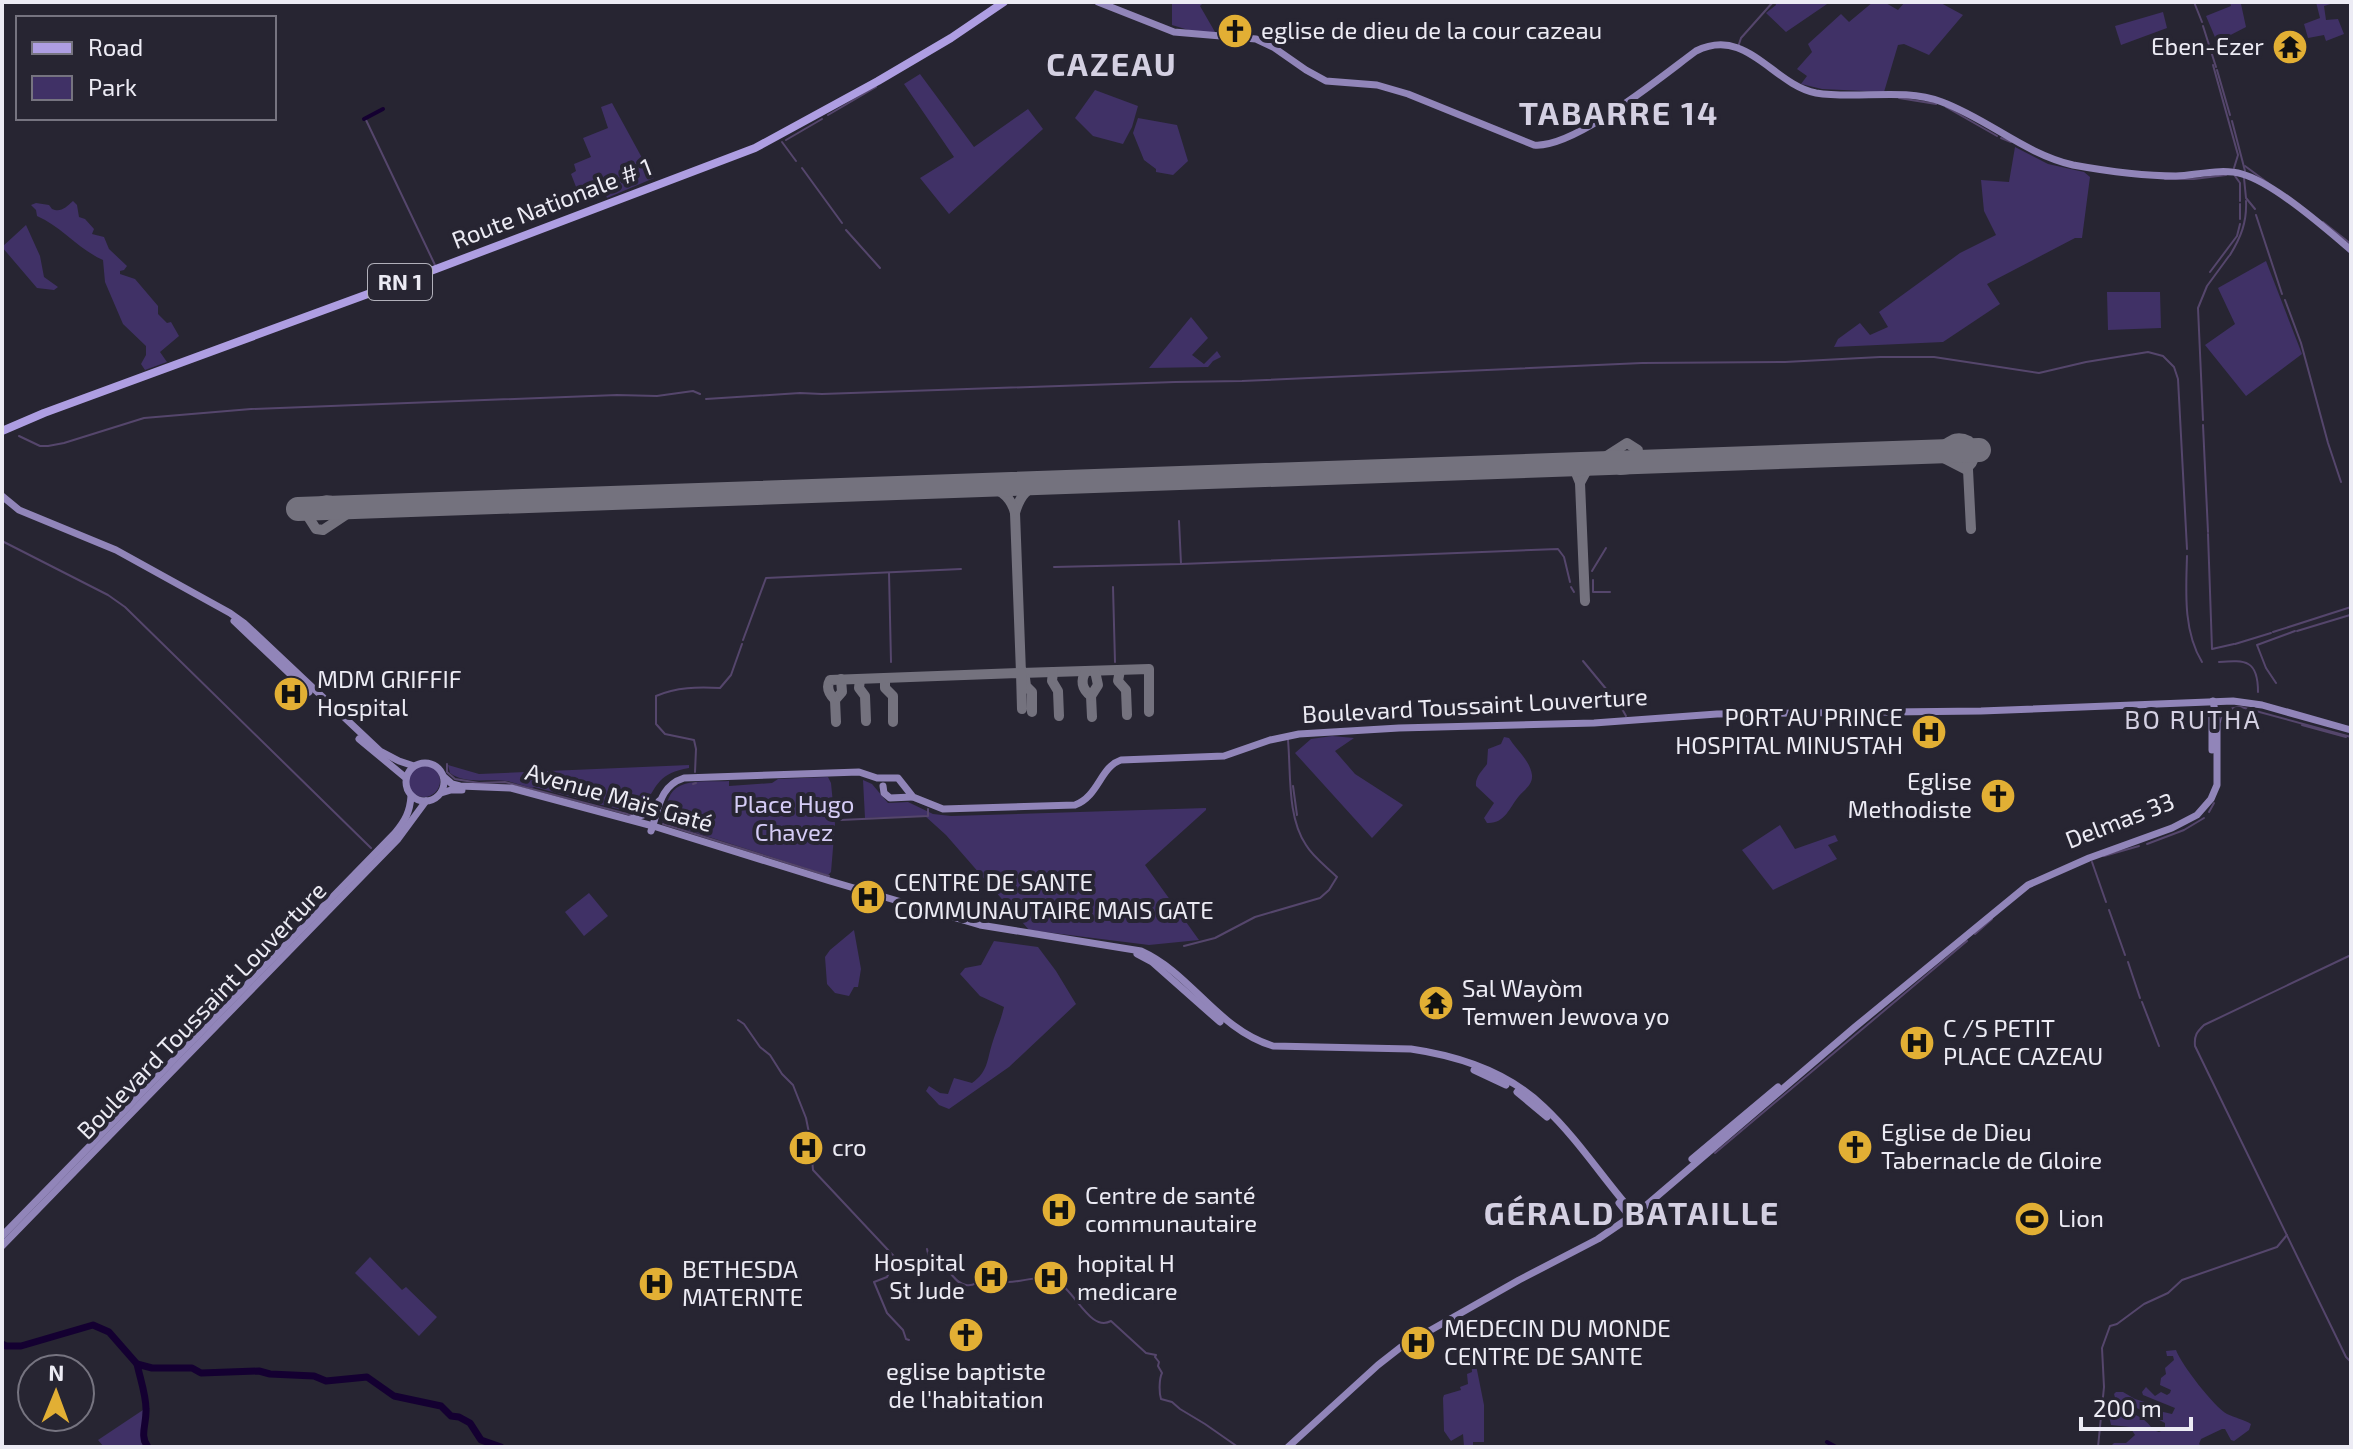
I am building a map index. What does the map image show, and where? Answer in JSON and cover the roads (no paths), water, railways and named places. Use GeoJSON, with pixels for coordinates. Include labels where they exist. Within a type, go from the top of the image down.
{"type":"FeatureCollection","features":[{"type":"Feature","properties":{"kind":"main road","name":"Route Nationale # 1"},"geometry":{"type":"LineString","coordinates":[[4,430],[755,148],[878,81],[1004,2]]}},
{"type":"Feature","properties":{"kind":"main road"},"geometry":{"type":"LineString","coordinates":[[1098,2],[1174,32],[1256,39],[1326,81],[1377,85],[1408,94],[1542,146],[1578,133],[1696,51],[1711,45],[1730,45],[1754,56],[1809,91],[1907,96],[1941,102],[2045,157],[2074,165],[2174,176],[2239,173],[2253,177],[2306,213],[2351,250]]}},
{"type":"Feature","properties":{"kind":"main road"},"geometry":{"type":"LineString","coordinates":[[2,499],[19,510],[109,546],[223,608],[244,623],[380,751],[414,766]]}},
{"type":"Feature","properties":{"kind":"main road"},"geometry":{"type":"LineString","coordinates":[[2,499],[11,510],[29,520],[100,546],[229,617],[372,751],[406,778]]}},
{"type":"Feature","properties":{"kind":"main road","name":"Boulevard Toussaint Louverture"},"geometry":{"type":"LineString","coordinates":[[898,797],[913,797],[956,810],[1075,805],[1087,800],[1109,767],[1121,760],[1224,756],[1270,740],[1306,733],[1594,723],[1717,714],[1981,711],[2213,701],[2246,702],[2351,730]]}},
{"type":"Feature","properties":{"kind":"main road","name":"Delmas 33"},"geometry":{"type":"LineString","coordinates":[[1288,1447],[1401,1347],[1598,1239],[1631,1216],[2028,885],[2172,828],[2197,815],[2211,799],[2217,785],[2217,721],[2213,701]]}},
{"type":"Feature","properties":{"kind":"main road","name":"Delmas 33"},"geometry":{"type":"LineString","coordinates":[[1631,1216],[1727,1128],[2026,882],[2060,866],[2171,825],[2196,812],[2208,796],[2213,781],[2213,701]]}},
{"type":"Feature","properties":{"kind":"main road"},"geometry":{"type":"LineString","coordinates":[[2217,721],[2224,709],[2246,702]]}},
{"type":"Feature","properties":{"kind":"main road"},"geometry":{"type":"LineString","coordinates":[[420,763],[432,764],[444,777],[441,793],[432,800],[411,796],[406,784],[406,778],[414,766],[420,763]]}},
{"type":"Feature","properties":{"kind":"main road"},"geometry":{"type":"LineString","coordinates":[[652,828],[668,786],[684,778],[859,772],[898,778],[913,797]]}},
{"type":"Feature","properties":{"kind":"main road"},"geometry":{"type":"LineString","coordinates":[[870,776],[883,786],[887,796],[898,797],[904,787]]}},
{"type":"Feature","properties":{"kind":"main road","name":"Avenue Maïs Gaté"},"geometry":{"type":"LineString","coordinates":[[444,777],[460,786],[511,788],[625,819],[980,925],[1141,951],[1163,964],[1235,1028],[1254,1040],[1273,1046],[1411,1049],[1468,1062],[1506,1079],[1545,1107],[1631,1216]]}},
{"type":"Feature","properties":{"kind":"main road"},"geometry":{"type":"LineString","coordinates":[[883,786],[888,778]]}},
{"type":"Feature","properties":{"kind":"main road","name":"Avenue Maïs Gaté"},"geometry":{"type":"LineString","coordinates":[[441,793],[451,790],[509,791],[652,828]]}},
{"type":"Feature","properties":{"kind":"main road","name":"Boulevard Toussaint Louverture"},"geometry":{"type":"LineString","coordinates":[[2,1236],[395,833],[411,807],[411,796]]}},
{"type":"Feature","properties":{"kind":"main road"},"geometry":{"type":"LineString","coordinates":[[625,819],[650,813],[661,800]]}},
{"type":"Feature","properties":{"kind":"main road","name":"Boulevard Toussaint Louverture"},"geometry":{"type":"LineString","coordinates":[[2,1246],[398,839],[426,801]]}},
{"type":"Feature","properties":{"kind":"waterway"},"geometry":{"type":"LineString","coordinates":[[1738,47],[1741,38],[1773,2]]}},
{"type":"Feature","properties":{"kind":"waterway"},"geometry":{"type":"LineString","coordinates":[[2194,2],[2202,22]]}},
{"type":"Feature","properties":{"kind":"waterway"},"geometry":{"type":"LineString","coordinates":[[2203,26],[2216,67]]}},
{"type":"Feature","properties":{"kind":"waterway"},"geometry":{"type":"LineString","coordinates":[[2213,65],[2238,155],[2234,168]]}},
{"type":"Feature","properties":{"kind":"waterway"},"geometry":{"type":"LineString","coordinates":[[2217,70],[2230,115]]}},
{"type":"Feature","properties":{"kind":"waterway"},"geometry":{"type":"LineString","coordinates":[[828,115],[876,87]]}},
{"type":"Feature","properties":{"kind":"waterway"},"geometry":{"type":"LineString","coordinates":[[1899,98],[1936,104]]}},
{"type":"Feature","properties":{"kind":"waterway"},"geometry":{"type":"LineString","coordinates":[[1946,107],[1997,136]]}},
{"type":"Feature","properties":{"kind":"waterway"},"geometry":{"type":"LineString","coordinates":[[364,119],[383,109]]}},
{"type":"Feature","properties":{"kind":"waterway"},"geometry":{"type":"LineString","coordinates":[[786,140],[822,119]]}},
{"type":"Feature","properties":{"kind":"waterway"},"geometry":{"type":"LineString","coordinates":[[366,120],[435,265]]}},
{"type":"Feature","properties":{"kind":"waterway"},"geometry":{"type":"LineString","coordinates":[[2232,121],[2245,171]]}},
{"type":"Feature","properties":{"kind":"waterway"},"geometry":{"type":"LineString","coordinates":[[2001,138],[2011,142]]}},
{"type":"Feature","properties":{"kind":"waterway"},"geometry":{"type":"LineString","coordinates":[[782,142],[796,161]]}},
{"type":"Feature","properties":{"kind":"waterway"},"geometry":{"type":"LineString","coordinates":[[2245,166],[2268,183]]}},
{"type":"Feature","properties":{"kind":"waterway"},"geometry":{"type":"LineString","coordinates":[[802,168],[842,223]]}},
{"type":"Feature","properties":{"kind":"waterway"},"geometry":{"type":"LineString","coordinates":[[2165,179],[2226,175]]}},
{"type":"Feature","properties":{"kind":"waterway"},"geometry":{"type":"LineString","coordinates":[[2235,176],[2240,183],[2240,201]]}},
{"type":"Feature","properties":{"kind":"waterway"},"geometry":{"type":"LineString","coordinates":[[2244,178],[2246,198],[2255,209]]}},
{"type":"Feature","properties":{"kind":"waterway"},"geometry":{"type":"LineString","coordinates":[[2230,255],[2242,229],[2246,201]]}},
{"type":"Feature","properties":{"kind":"waterway"},"geometry":{"type":"LineString","coordinates":[[2240,204],[2240,219]]}},
{"type":"Feature","properties":{"kind":"waterway"},"geometry":{"type":"LineString","coordinates":[[2256,215],[2282,294]]}},
{"type":"Feature","properties":{"kind":"waterway"},"geometry":{"type":"LineString","coordinates":[[2323,222],[2351,244]]}},
{"type":"Feature","properties":{"kind":"waterway"},"geometry":{"type":"LineString","coordinates":[[2210,272],[2237,236],[2240,224]]}},
{"type":"Feature","properties":{"kind":"waterway"},"geometry":{"type":"LineString","coordinates":[[846,230],[880,268]]}},
{"type":"Feature","properties":{"kind":"waterway"},"geometry":{"type":"LineString","coordinates":[[2203,420],[2198,308],[2207,286],[2229,256]]}},
{"type":"Feature","properties":{"kind":"waterway"},"geometry":{"type":"LineString","coordinates":[[2285,300],[2301,343],[2341,482]]}},
{"type":"Feature","properties":{"kind":"waterway"},"geometry":{"type":"LineString","coordinates":[[706,399],[800,393],[1242,381],[1642,363],[1785,362],[1880,357],[1934,357],[2039,373],[2148,352],[2163,356],[2174,367],[2178,379],[2187,549]]}},
{"type":"Feature","properties":{"kind":"waterway"},"geometry":{"type":"LineString","coordinates":[[19,436],[40,446],[48,446],[144,418],[251,409],[657,396],[693,391],[700,394]]}},
{"type":"Feature","properties":{"kind":"waterway"},"geometry":{"type":"LineString","coordinates":[[2203,425],[2208,532]]}},
{"type":"Feature","properties":{"kind":"waterway"},"geometry":{"type":"LineString","coordinates":[[1054,567],[1181,564],[1179,521]]}},
{"type":"Feature","properties":{"kind":"waterway"},"geometry":{"type":"LineString","coordinates":[[2208,534],[2212,649],[2234,644]]}},
{"type":"Feature","properties":{"kind":"waterway"},"geometry":{"type":"LineString","coordinates":[[2,541],[108,595],[125,607],[371,848]]}},
{"type":"Feature","properties":{"kind":"waterway"},"geometry":{"type":"LineString","coordinates":[[1592,571],[1606,548]]}},
{"type":"Feature","properties":{"kind":"waterway"},"geometry":{"type":"LineString","coordinates":[[1181,564],[1558,549],[1564,557],[1570,582]]}},
{"type":"Feature","properties":{"kind":"waterway"},"geometry":{"type":"LineString","coordinates":[[2187,556],[2189,624],[2202,662]]}},
{"type":"Feature","properties":{"kind":"waterway"},"geometry":{"type":"LineString","coordinates":[[743,640],[766,578],[961,569]]}},
{"type":"Feature","properties":{"kind":"waterway"},"geometry":{"type":"LineString","coordinates":[[889,573],[891,662]]}},
{"type":"Feature","properties":{"kind":"waterway"},"geometry":{"type":"LineString","coordinates":[[1593,580],[1593,592],[1610,592]]}},
{"type":"Feature","properties":{"kind":"waterway"},"geometry":{"type":"LineString","coordinates":[[1113,587],[1115,662]]}},
{"type":"Feature","properties":{"kind":"waterway"},"geometry":{"type":"LineString","coordinates":[[1571,587],[1574,592]]}},
{"type":"Feature","properties":{"kind":"waterway"},"geometry":{"type":"LineString","coordinates":[[2273,632],[2351,607]]}},
{"type":"Feature","properties":{"kind":"waterway"},"geometry":{"type":"LineString","coordinates":[[2297,631],[2350,615]]}},
{"type":"Feature","properties":{"kind":"waterway"},"geometry":{"type":"LineString","coordinates":[[2276,683],[2257,645],[2295,631]]}},
{"type":"Feature","properties":{"kind":"waterway"},"geometry":{"type":"LineString","coordinates":[[2235,644],[2271,633]]}},
{"type":"Feature","properties":{"kind":"waterway"},"geometry":{"type":"LineString","coordinates":[[695,772],[694,740],[665,734],[656,724],[656,696],[687,688],[720,688],[731,675],[742,644]]}},
{"type":"Feature","properties":{"kind":"waterway"},"geometry":{"type":"LineString","coordinates":[[1583,661],[1626,716]]}},
{"type":"Feature","properties":{"kind":"waterway"},"geometry":{"type":"LineString","coordinates":[[2219,662],[2249,664],[2256,674],[2258,692]]}},
{"type":"Feature","properties":{"kind":"waterway"},"geometry":{"type":"LineString","coordinates":[[2220,722],[2228,710],[2241,707],[2351,737]]}},
{"type":"Feature","properties":{"kind":"waterway"},"geometry":{"type":"LineString","coordinates":[[2302,725],[2346,737]]}},
{"type":"Feature","properties":{"kind":"waterway"},"geometry":{"type":"LineString","coordinates":[[1184,946],[1215,938],[1255,917],[1320,898],[1337,877],[1312,854],[1300,834],[1293,808],[1288,740]]}},
{"type":"Feature","properties":{"kind":"waterway"},"geometry":{"type":"LineString","coordinates":[[447,764],[447,772],[455,779],[479,783],[505,782],[631,815]]}},
{"type":"Feature","properties":{"kind":"waterway"},"geometry":{"type":"LineString","coordinates":[[1293,786],[1297,815]]}},
{"type":"Feature","properties":{"kind":"waterway"},"geometry":{"type":"LineString","coordinates":[[2209,812],[2214,803]]}},
{"type":"Feature","properties":{"kind":"waterway"},"geometry":{"type":"LineString","coordinates":[[840,820],[928,816],[928,809]]}},
{"type":"Feature","properties":{"kind":"waterway"},"geometry":{"type":"LineString","coordinates":[[2147,844],[2184,830],[2204,818]]}},
{"type":"Feature","properties":{"kind":"waterway"},"geometry":{"type":"LineString","coordinates":[[663,824],[829,876]]}},
{"type":"Feature","properties":{"kind":"waterway"},"geometry":{"type":"LineString","coordinates":[[2104,856],[2139,846]]}},
{"type":"Feature","properties":{"kind":"waterway"},"geometry":{"type":"LineString","coordinates":[[2092,862],[2106,902]]}},
{"type":"Feature","properties":{"kind":"waterway"},"geometry":{"type":"LineString","coordinates":[[2109,910],[2125,955]]}},
{"type":"Feature","properties":{"kind":"waterway"},"geometry":{"type":"LineString","coordinates":[[1975,934],[1992,919]]}},
{"type":"Feature","properties":{"kind":"waterway"},"geometry":{"type":"LineString","coordinates":[[1715,1153],[1967,941]]}},
{"type":"Feature","properties":{"kind":"waterway"},"geometry":{"type":"LineString","coordinates":[[2351,955],[2204,1025],[2196,1034],[2195,1042],[2351,1362]]}},
{"type":"Feature","properties":{"kind":"waterway"},"geometry":{"type":"LineString","coordinates":[[2128,962],[2140,998]]}},
{"type":"Feature","properties":{"kind":"waterway"},"geometry":{"type":"LineString","coordinates":[[2142,1002],[2159,1046]]}},
{"type":"Feature","properties":{"kind":"waterway"},"geometry":{"type":"LineString","coordinates":[[738,1020],[793,1085],[806,1118],[813,1170],[904,1267],[874,1282],[887,1313],[909,1340]]}},
{"type":"Feature","properties":{"kind":"waterway"},"geometry":{"type":"LineString","coordinates":[[2098,1447],[2104,1387],[2102,1348],[2110,1326],[2168,1293],[2182,1280],[2277,1247],[2287,1235]]}},
{"type":"Feature","properties":{"kind":"waterway"},"geometry":{"type":"LineString","coordinates":[[927,1249],[930,1262],[947,1270],[963,1284],[971,1285],[986,1279],[1008,1282],[1041,1278],[1060,1283],[1088,1315],[1103,1323],[1111,1321],[1146,1353],[1156,1355],[1162,1373],[1161,1399],[1172,1402],[1238,1447]]}},
{"type":"Feature","properties":{"kind":"waterway"},"geometry":{"type":"LineString","coordinates":[[2,1344],[21,1346],[93,1325],[109,1332],[137,1364],[152,1368],[192,1368],[201,1373],[259,1371],[314,1376],[326,1381],[367,1377],[394,1396],[441,1406],[451,1416],[470,1423],[481,1440],[501,1447]]}},
{"type":"Feature","properties":{"kind":"waterway"},"geometry":{"type":"LineString","coordinates":[[137,1364],[145,1398],[144,1434],[148,1447]]}},
{"type":"Feature","properties":{"kind":"waterway"},"geometry":{"type":"LineString","coordinates":[[1827,1442],[1836,1447]]}},
{"type":"Feature","properties":{"kind":"place","name":"eglise de dieu de la cour cazeau"},"geometry":{"type":"Point","coordinates":[1235,31]}},
{"type":"Feature","properties":{"kind":"place","name":"Eben-Ezer"},"geometry":{"type":"Point","coordinates":[2290,47]}},
{"type":"Feature","properties":{"kind":"place","name":"MDM GRIFFIF Hospital"},"geometry":{"type":"Point","coordinates":[291,694]}},
{"type":"Feature","properties":{"kind":"place","name":"PORT AU PRINCE HOSPITAL MINUSTAH"},"geometry":{"type":"Point","coordinates":[1929,732]}},
{"type":"Feature","properties":{"kind":"place","name":"Eglise Methodiste"},"geometry":{"type":"Point","coordinates":[1998,796]}},
{"type":"Feature","properties":{"kind":"place","name":"CENTRE DE SANTE COMMUNAUTAIRE MAIS GATE"},"geometry":{"type":"Point","coordinates":[868,897]}},
{"type":"Feature","properties":{"kind":"place","name":"Sal Wayòm Temwen Jewova yo"},"geometry":{"type":"Point","coordinates":[1436,1003]}},
{"type":"Feature","properties":{"kind":"place","name":"C /S PETIT PLACE CAZEAU"},"geometry":{"type":"Point","coordinates":[1917,1043]}},
{"type":"Feature","properties":{"kind":"place","name":"Eglise de Dieu Tabernacle de Gloire"},"geometry":{"type":"Point","coordinates":[1855,1147]}},
{"type":"Feature","properties":{"kind":"place","name":"cro"},"geometry":{"type":"Point","coordinates":[806,1148]}},
{"type":"Feature","properties":{"kind":"place","name":"Centre de santé communautaire"},"geometry":{"type":"Point","coordinates":[1059,1210]}},
{"type":"Feature","properties":{"kind":"place","name":"Lion"},"geometry":{"type":"Point","coordinates":[2032,1219]}},
{"type":"Feature","properties":{"kind":"place","name":"Hospital St Jude"},"geometry":{"type":"Point","coordinates":[991,1277]}},
{"type":"Feature","properties":{"kind":"place","name":"hopital H medicare"},"geometry":{"type":"Point","coordinates":[1051,1278]}},
{"type":"Feature","properties":{"kind":"place","name":"BETHESDA MATERNTE"},"geometry":{"type":"Point","coordinates":[656,1284]}},
{"type":"Feature","properties":{"kind":"place","name":"eglise baptiste de l'habitation"},"geometry":{"type":"Point","coordinates":[966,1335]}},
{"type":"Feature","properties":{"kind":"place","name":"MEDECIN DU MONDE CENTRE DE SANTE"},"geometry":{"type":"Point","coordinates":[1418,1343]}},
{"type":"Feature","properties":{"kind":"district","name":"CAZEAU"},"geometry":{"type":"Point","coordinates":[1112,65]}},
{"type":"Feature","properties":{"kind":"district","name":"TABARRE 14"},"geometry":{"type":"Point","coordinates":[1619,114]}},
{"type":"Feature","properties":{"kind":"district","name":"BO RUTHA"},"geometry":{"type":"Point","coordinates":[2193,720]}},
{"type":"Feature","properties":{"kind":"district","name":"GÉRALD BATAILLE"},"geometry":{"type":"Point","coordinates":[1632,1214]}},
{"type":"Feature","properties":{"kind":"park label","name":"Place Hugo Chavez"},"geometry":{"type":"Point","coordinates":[794,819]}}]}
